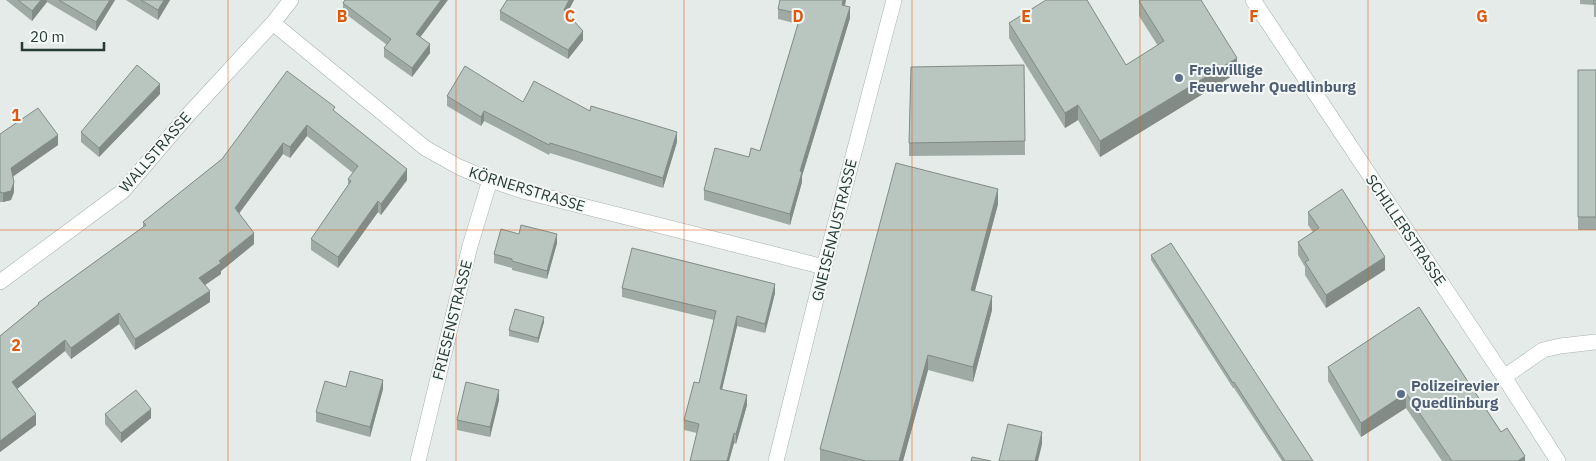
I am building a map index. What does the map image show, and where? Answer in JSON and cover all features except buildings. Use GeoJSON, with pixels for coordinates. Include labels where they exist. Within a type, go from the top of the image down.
{"type":"FeatureCollection","features":[{"type":"Feature","properties":{"kind":"street","name":"WALLSTRASSE"},"geometry":{"type":"LineString","coordinates":[[0,282],[123,191],[195,107],[273,23],[291,0]]}},
{"type":"Feature","properties":{"kind":"street","name":"GNEISENAUSTRASSE"},"geometry":{"type":"LineString","coordinates":[[776,461],[894,0]]}},
{"type":"Feature","properties":{"kind":"street","name":"SCHILLERSTRASSE"},"geometry":{"type":"LineString","coordinates":[[1253,0],[1558,461]]}},
{"type":"Feature","properties":{"kind":"street","name":"KÖRNERSTRASSE"},"geometry":{"type":"LineString","coordinates":[[273,23],[425,148],[459,167],[490,180],[557,201],[824,268]]}},
{"type":"Feature","properties":{"kind":"street","name":"FRIESENSTRASSE"},"geometry":{"type":"LineString","coordinates":[[418,461],[470,246],[490,180]]}},
{"type":"Feature","properties":{"kind":"street"},"geometry":{"type":"LineString","coordinates":[[1504,377],[1543,350],[1596,342]]}},
{"type":"Feature","properties":{"kind":"place","name":"Freiwillige Feuerwehr Quedlinburg"},"geometry":{"type":"Point","coordinates":[1179,78]}},
{"type":"Feature","properties":{"kind":"place","name":"Polizeirevier Quedlinburg"},"geometry":{"type":"Point","coordinates":[1401,394]}}]}
